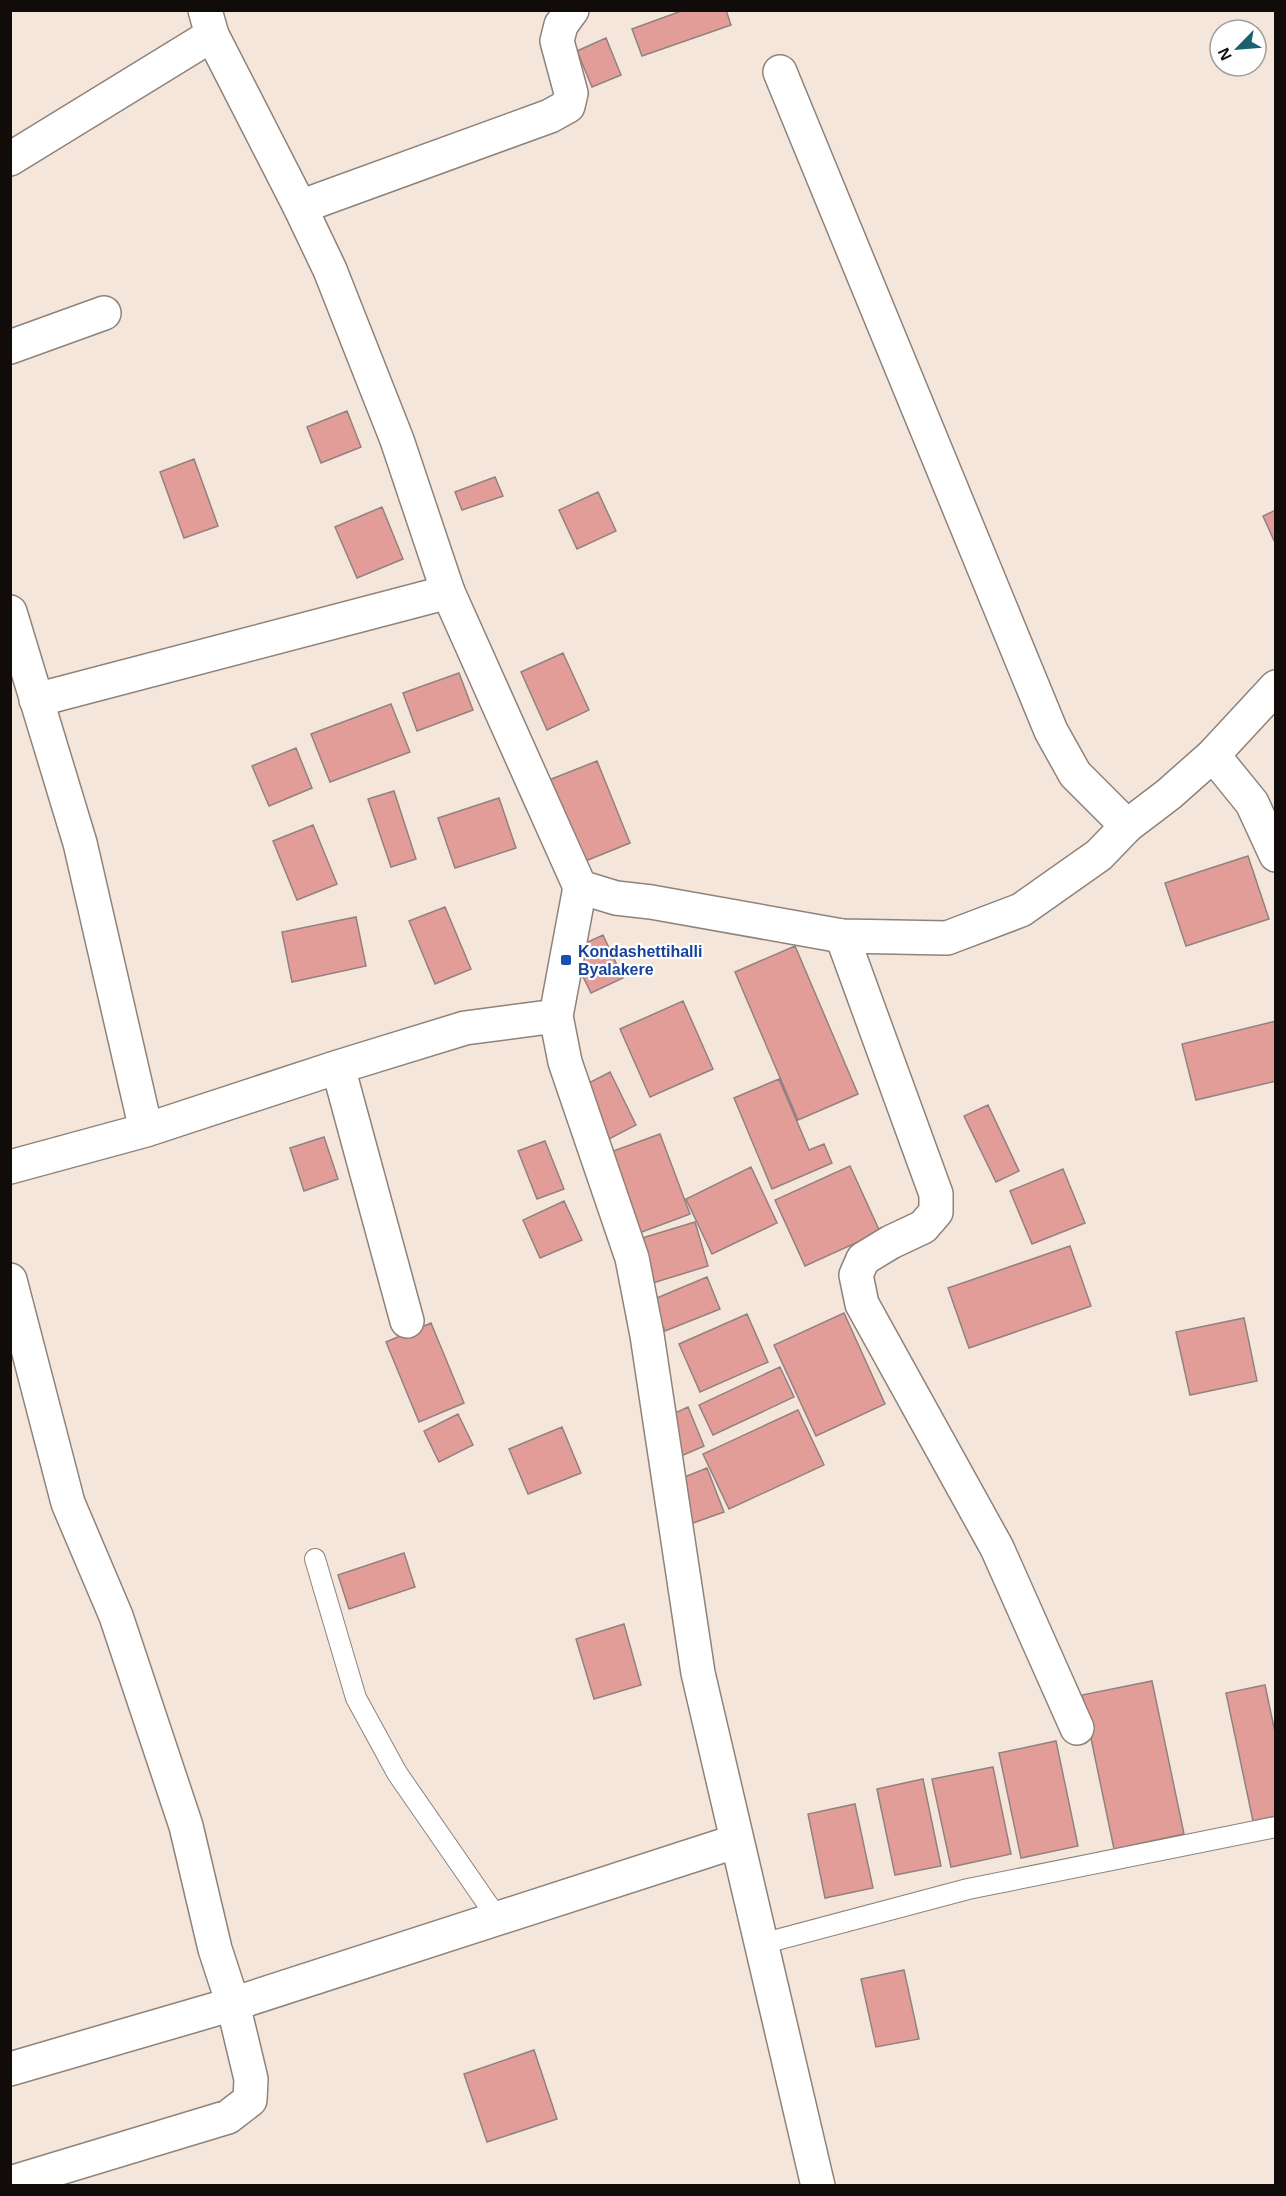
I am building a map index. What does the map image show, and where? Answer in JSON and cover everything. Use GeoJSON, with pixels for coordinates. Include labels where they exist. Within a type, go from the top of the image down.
{"type":"FeatureCollection","features":[{"type":"Feature","properties":{"kind":"street"},"geometry":{"type":"LineString","coordinates":[[300,207],[550,116],[568,106],[571,93],[557,41],[561,25],[572,10]]}},
{"type":"Feature","properties":{"kind":"street"},"geometry":{"type":"LineString","coordinates":[[10,159],[208,23],[330,270],[397,440],[448,592],[580,887],[556,1016],[565,1062],[632,1258],[647,1335],[698,1673],[818,2186]]}},
{"type":"Feature","properties":{"kind":"street"},"geometry":{"type":"LineString","coordinates":[[780,72],[1051,731],[1075,774],[1127,826]]}},
{"type":"Feature","properties":{"kind":"street"},"geometry":{"type":"LineString","coordinates":[[10,347],[104,313]]}},
{"type":"Feature","properties":{"kind":"street"},"geometry":{"type":"LineString","coordinates":[[36,700],[448,592]]}},
{"type":"Feature","properties":{"kind":"street"},"geometry":{"type":"LineString","coordinates":[[10,612],[80,843],[146,1130]]}},
{"type":"Feature","properties":{"kind":"street"},"geometry":{"type":"LineString","coordinates":[[580,887],[616,898],[663,904],[842,936],[947,938],[1021,910],[1099,855],[1127,826],[1170,794],[1213,755],[1275,687]]}},
{"type":"Feature","properties":{"kind":"street"},"geometry":{"type":"LineString","coordinates":[[1213,755],[1252,803],[1275,855]]}},
{"type":"Feature","properties":{"kind":"street"},"geometry":{"type":"LineString","coordinates":[[842,936],[936,1194],[936,1212],[923,1227],[891,1242],[863,1259],[856,1275],[862,1304],[998,1548],[1077,1728]]}},
{"type":"Feature","properties":{"kind":"street"},"geometry":{"type":"LineString","coordinates":[[10,1167],[146,1130],[465,1028],[556,1016]]}},
{"type":"Feature","properties":{"kind":"street"},"geometry":{"type":"LineString","coordinates":[[338,1067],[407,1321]]}},
{"type":"Feature","properties":{"kind":"street"},"geometry":{"type":"LineString","coordinates":[[10,1280],[68,1503],[116,1616],[183,1815],[215,1949],[233,2004],[251,2079],[250,2100],[228,2117],[10,2183]]}},
{"type":"Feature","properties":{"kind":"street"},"geometry":{"type":"LineString","coordinates":[[10,2069],[233,2004],[737,1841]]}},
{"type":"Feature","properties":{"kind":"lane"},"geometry":{"type":"LineString","coordinates":[[315,1559],[357,1698],[397,1773],[498,1919]]}},
{"type":"Feature","properties":{"kind":"lane"},"geometry":{"type":"LineString","coordinates":[[761,1944],[968,1889],[1275,1827]]}},
{"type":"Feature","properties":{"kind":"building"},"geometry":{"type":"Polygon","coordinates":[[[684,10],[726,10],[731,25],[642,56],[632,29],[684,10]]]}},
{"type":"Feature","properties":{"kind":"building"},"geometry":{"type":"Polygon","coordinates":[[[606,38],[621,75],[592,87],[577,51],[606,38]]]}},
{"type":"Feature","properties":{"kind":"building"},"geometry":{"type":"Polygon","coordinates":[[[347,411],[361,447],[321,463],[307,427],[347,411]]]}},
{"type":"Feature","properties":{"kind":"building"},"geometry":{"type":"Polygon","coordinates":[[[194,459],[218,526],[184,538],[160,472],[194,459]]]}},
{"type":"Feature","properties":{"kind":"building"},"geometry":{"type":"Polygon","coordinates":[[[495,477],[503,496],[462,510],[455,492],[495,477]]]}},
{"type":"Feature","properties":{"kind":"building"},"geometry":{"type":"Polygon","coordinates":[[[598,492],[616,531],[577,549],[559,510],[598,492]]]}},
{"type":"Feature","properties":{"kind":"building"},"geometry":{"type":"Polygon","coordinates":[[[382,507],[403,559],[357,578],[335,527],[382,507]]]}},
{"type":"Feature","properties":{"kind":"building"},"geometry":{"type":"Polygon","coordinates":[[[1276,510],[1276,545],[1263,516],[1276,510]]]}},
{"type":"Feature","properties":{"kind":"building"},"geometry":{"type":"Polygon","coordinates":[[[563,653],[589,710],[547,730],[521,672],[563,653]]]}},
{"type":"Feature","properties":{"kind":"building"},"geometry":{"type":"Polygon","coordinates":[[[459,673],[473,710],[417,731],[403,693],[459,673]]]}},
{"type":"Feature","properties":{"kind":"building"},"geometry":{"type":"Polygon","coordinates":[[[391,704],[410,752],[330,782],[311,734],[391,704]]]}},
{"type":"Feature","properties":{"kind":"building"},"geometry":{"type":"Polygon","coordinates":[[[296,748],[312,788],[269,806],[252,766],[296,748]]]}},
{"type":"Feature","properties":{"kind":"building"},"geometry":{"type":"Polygon","coordinates":[[[597,761],[630,843],[583,862],[549,780],[597,761]]]}},
{"type":"Feature","properties":{"kind":"building"},"geometry":{"type":"Polygon","coordinates":[[[394,791],[416,859],[391,867],[368,799],[394,791]]]}},
{"type":"Feature","properties":{"kind":"building"},"geometry":{"type":"Polygon","coordinates":[[[499,798],[516,848],[455,868],[438,818],[499,798]]]}},
{"type":"Feature","properties":{"kind":"building"},"geometry":{"type":"Polygon","coordinates":[[[313,825],[337,884],[297,900],[273,841],[313,825]]]}},
{"type":"Feature","properties":{"kind":"building"},"geometry":{"type":"Polygon","coordinates":[[[1248,856],[1269,919],[1186,946],[1165,883],[1248,856]]]}},
{"type":"Feature","properties":{"kind":"building"},"geometry":{"type":"Polygon","coordinates":[[[445,907],[471,969],[435,984],[409,921],[445,907]]]}},
{"type":"Feature","properties":{"kind":"building"},"geometry":{"type":"Polygon","coordinates":[[[356,917],[366,966],[292,982],[282,932],[356,917]]]}},
{"type":"Feature","properties":{"kind":"building"},"geometry":{"type":"Polygon","coordinates":[[[603,935],[623,978],[591,993],[570,950],[603,935]]]}},
{"type":"Feature","properties":{"kind":"building"},"geometry":{"type":"Polygon","coordinates":[[[795,946],[858,1094],[798,1120],[735,972],[795,946]]]}},
{"type":"Feature","properties":{"kind":"building"},"geometry":{"type":"Polygon","coordinates":[[[683,1001],[713,1069],[650,1097],[620,1029],[683,1001]]]}},
{"type":"Feature","properties":{"kind":"building"},"geometry":{"type":"Polygon","coordinates":[[[1276,1021],[1276,1081],[1196,1100],[1182,1044],[1276,1021]]]}},
{"type":"Feature","properties":{"kind":"building"},"geometry":{"type":"Polygon","coordinates":[[[610,1072],[636,1125],[607,1140],[581,1087],[610,1072]]]}},
{"type":"Feature","properties":{"kind":"building"},"geometry":{"type":"Polygon","coordinates":[[[779,1079],[809,1150],[824,1144],[832,1163],[772,1189],[734,1098],[779,1079]]]}},
{"type":"Feature","properties":{"kind":"building"},"geometry":{"type":"Polygon","coordinates":[[[988,1105],[1019,1171],[996,1182],[964,1116],[988,1105]]]}},
{"type":"Feature","properties":{"kind":"building"},"geometry":{"type":"Polygon","coordinates":[[[660,1134],[690,1214],[639,1233],[608,1153],[660,1134]]]}},
{"type":"Feature","properties":{"kind":"building"},"geometry":{"type":"Polygon","coordinates":[[[324,1137],[338,1179],[304,1191],[290,1148],[324,1137]]]}},
{"type":"Feature","properties":{"kind":"building"},"geometry":{"type":"Polygon","coordinates":[[[545,1141],[564,1189],[537,1199],[518,1151],[545,1141]]]}},
{"type":"Feature","properties":{"kind":"building"},"geometry":{"type":"Polygon","coordinates":[[[850,1166],[880,1232],[805,1266],[775,1200],[850,1166]]]}},
{"type":"Feature","properties":{"kind":"building"},"geometry":{"type":"Polygon","coordinates":[[[751,1167],[777,1223],[712,1254],[686,1199],[751,1167]]]}},
{"type":"Feature","properties":{"kind":"building"},"geometry":{"type":"Polygon","coordinates":[[[1063,1169],[1085,1223],[1032,1244],[1010,1191],[1063,1169]]]}},
{"type":"Feature","properties":{"kind":"building"},"geometry":{"type":"Polygon","coordinates":[[[564,1201],[582,1240],[540,1258],[523,1220],[564,1201]]]}},
{"type":"Feature","properties":{"kind":"building"},"geometry":{"type":"Polygon","coordinates":[[[695,1222],[708,1266],[643,1286],[629,1242],[695,1222]]]}},
{"type":"Feature","properties":{"kind":"building"},"geometry":{"type":"Polygon","coordinates":[[[1070,1246],[1091,1306],[969,1348],[948,1288],[1070,1246]]]}},
{"type":"Feature","properties":{"kind":"building"},"geometry":{"type":"Polygon","coordinates":[[[707,1277],[720,1309],[665,1331],[652,1300],[707,1277]]]}},
{"type":"Feature","properties":{"kind":"building"},"geometry":{"type":"Polygon","coordinates":[[[844,1313],[885,1404],[816,1436],[774,1345],[844,1313]]]}},
{"type":"Feature","properties":{"kind":"building"},"geometry":{"type":"Polygon","coordinates":[[[747,1314],[768,1362],[700,1392],[679,1344],[747,1314]]]}},
{"type":"Feature","properties":{"kind":"building"},"geometry":{"type":"Polygon","coordinates":[[[1244,1318],[1257,1381],[1190,1395],[1176,1332],[1244,1318]]]}},
{"type":"Feature","properties":{"kind":"building"},"geometry":{"type":"Polygon","coordinates":[[[431,1323],[464,1403],[419,1422],[386,1342],[431,1323]]]}},
{"type":"Feature","properties":{"kind":"building"},"geometry":{"type":"Polygon","coordinates":[[[780,1367],[794,1397],[713,1435],[699,1405],[780,1367]]]}},
{"type":"Feature","properties":{"kind":"building"},"geometry":{"type":"Polygon","coordinates":[[[688,1407],[704,1446],[681,1456],[664,1418],[688,1407]]]}},
{"type":"Feature","properties":{"kind":"building"},"geometry":{"type":"Polygon","coordinates":[[[798,1410],[824,1465],[729,1509],[703,1454],[798,1410]]]}},
{"type":"Feature","properties":{"kind":"building"},"geometry":{"type":"Polygon","coordinates":[[[458,1414],[473,1445],[439,1462],[424,1431],[458,1414]]]}},
{"type":"Feature","properties":{"kind":"building"},"geometry":{"type":"Polygon","coordinates":[[[562,1427],[581,1473],[528,1494],[509,1449],[562,1427]]]}},
{"type":"Feature","properties":{"kind":"building"},"geometry":{"type":"Polygon","coordinates":[[[707,1468],[724,1512],[693,1523],[677,1480],[707,1468]]]}},
{"type":"Feature","properties":{"kind":"building"},"geometry":{"type":"Polygon","coordinates":[[[404,1553],[415,1587],[349,1609],[338,1575],[404,1553]]]}},
{"type":"Feature","properties":{"kind":"building"},"geometry":{"type":"Polygon","coordinates":[[[624,1624],[641,1685],[594,1699],[576,1639],[624,1624]]]}},
{"type":"Feature","properties":{"kind":"building"},"geometry":{"type":"Polygon","coordinates":[[[1152,1681],[1184,1834],[1114,1849],[1082,1695],[1152,1681]]]}},
{"type":"Feature","properties":{"kind":"building"},"geometry":{"type":"Polygon","coordinates":[[[1265,1685],[1276,1737],[1276,1816],[1253,1821],[1226,1693],[1265,1685]]]}},
{"type":"Feature","properties":{"kind":"building"},"geometry":{"type":"Polygon","coordinates":[[[1056,1741],[1078,1846],[1021,1858],[999,1753],[1056,1741]]]}},
{"type":"Feature","properties":{"kind":"building"},"geometry":{"type":"Polygon","coordinates":[[[993,1767],[1011,1854],[951,1867],[932,1779],[993,1767]]]}},
{"type":"Feature","properties":{"kind":"building"},"geometry":{"type":"Polygon","coordinates":[[[923,1779],[941,1866],[895,1875],[877,1789],[923,1779]]]}},
{"type":"Feature","properties":{"kind":"building"},"geometry":{"type":"Polygon","coordinates":[[[855,1804],[873,1888],[825,1898],[808,1814],[855,1804]]]}},
{"type":"Feature","properties":{"kind":"building"},"geometry":{"type":"Polygon","coordinates":[[[904,1970],[919,2039],[876,2047],[861,1979],[904,1970]]]}},
{"type":"Feature","properties":{"kind":"building"},"geometry":{"type":"Polygon","coordinates":[[[534,2050],[557,2119],[487,2142],[464,2074],[534,2050]]]}},
{"type":"Feature","properties":{"kind":"place","name":"Kondashettihalli Byalakere"},"geometry":{"type":"Point","coordinates":[566,960]}}]}
